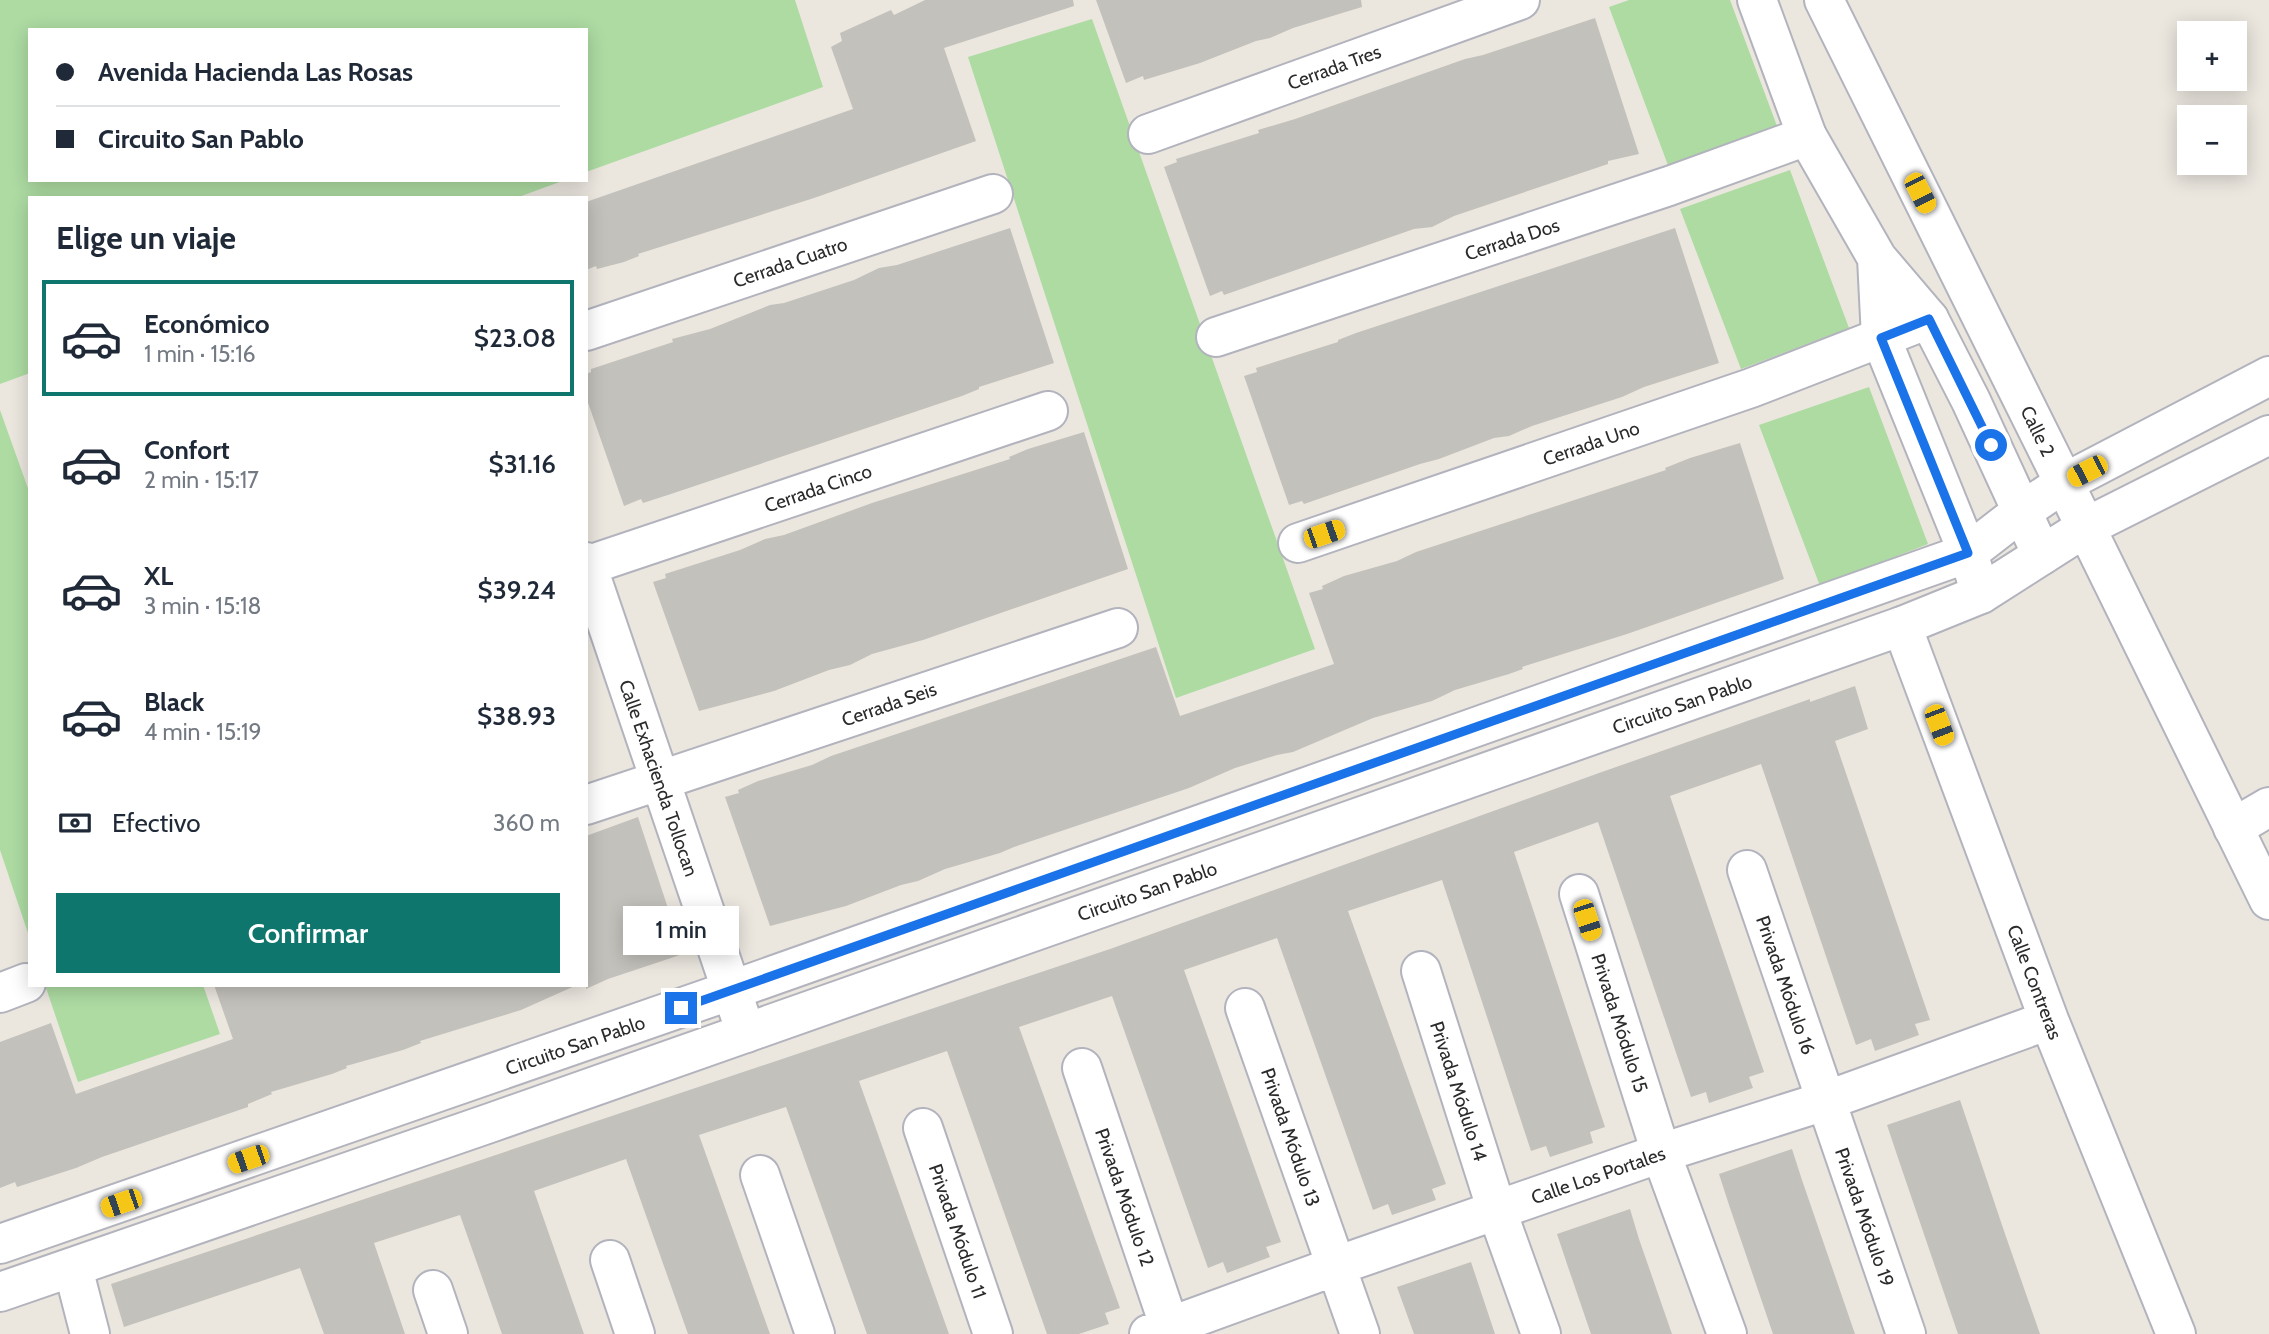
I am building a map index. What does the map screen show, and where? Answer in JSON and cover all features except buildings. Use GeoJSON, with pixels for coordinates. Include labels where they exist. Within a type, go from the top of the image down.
{"type":"FeatureCollection","features":[{"type":"Feature","properties":{"kind":"street","name":"Cerrada Tres"},"geometry":{"type":"LineString","coordinates":[[1148,134],[1520,0]]}},
{"type":"Feature","properties":{"kind":"street"},"geometry":{"type":"LineString","coordinates":[[1756,0],[1807,136],[1877,258],[1929,319],[1971,401],[2042,555]]}},
{"type":"Feature","properties":{"kind":"street","name":"Calle 2"},"geometry":{"type":"LineString","coordinates":[[1824,0],[2269,900]]}},
{"type":"Feature","properties":{"kind":"street","name":"Cerrada Dos"},"geometry":{"type":"LineString","coordinates":[[1216,337],[1670,186],[1807,136]]}},
{"type":"Feature","properties":{"kind":"street","name":"Cerrada Cuatro"},"geometry":{"type":"LineString","coordinates":[[588,330],[993,194]]}},
{"type":"Feature","properties":{"kind":"street"},"geometry":{"type":"LineString","coordinates":[[1877,258],[1881,338],[1968,553],[1981,594]]}},
{"type":"Feature","properties":{"kind":"street","name":"Cerrada Uno"},"geometry":{"type":"LineString","coordinates":[[1298,543],[1751,388],[1929,319]]}},
{"type":"Feature","properties":{"kind":"street","name":"Circuito San Pablo"},"geometry":{"type":"LineString","coordinates":[[0,1244],[732,990],[1968,553],[2064,483],[2269,376]]}},
{"type":"Feature","properties":{"kind":"street","name":"Cerrada Cinco"},"geometry":{"type":"LineString","coordinates":[[588,564],[1048,411]]}},
{"type":"Feature","properties":{"kind":"street","name":"Circuito San Pablo"},"geometry":{"type":"LineString","coordinates":[[0,1292],[490,1123],[1902,626],[1981,594],[2086,527],[2269,435]]}},
{"type":"Feature","properties":{"kind":"street","name":"Calle Exhacienda Tollocan"},"geometry":{"type":"LineString","coordinates":[[588,567],[746,1033]]}},
{"type":"Feature","properties":{"kind":"street","name":"Calle Contreras"},"geometry":{"type":"LineString","coordinates":[[1902,626],[2049,1020],[2175,1334]]}},
{"type":"Feature","properties":{"kind":"street","name":"Cerrada Seis"},"geometry":{"type":"LineString","coordinates":[[661,781],[1118,628]]}},
{"type":"Feature","properties":{"kind":"street"},"geometry":{"type":"LineString","coordinates":[[588,804],[661,781]]}},
{"type":"Feature","properties":{"kind":"street"},"geometry":{"type":"LineString","coordinates":[[2233,828],[2269,807]]}},
{"type":"Feature","properties":{"kind":"street","name":"Privada Módulo 16"},"geometry":{"type":"LineString","coordinates":[[1747,870],[1825,1101]]}},
{"type":"Feature","properties":{"kind":"street","name":"Privada Módulo 15"},"geometry":{"type":"LineString","coordinates":[[1579,894],[1661,1153],[1727,1334]]}},
{"type":"Feature","properties":{"kind":"street","name":"Privada Módulo 14"},"geometry":{"type":"LineString","coordinates":[[1421,971],[1497,1211],[1541,1334]]}},
{"type":"Feature","properties":{"kind":"street","name":"Privada Módulo 13"},"geometry":{"type":"LineString","coordinates":[[1245,1008],[1360,1334]]}},
{"type":"Feature","properties":{"kind":"street","name":"Calle Los Portales"},"geometry":{"type":"LineString","coordinates":[[1163,1331],[1336,1266],[1661,1153],[1825,1101],[2049,1020]]}},
{"type":"Feature","properties":{"kind":"street","name":"Privada Módulo 12"},"geometry":{"type":"LineString","coordinates":[[1082,1068],[1163,1331]]}},
{"type":"Feature","properties":{"kind":"street"},"geometry":{"type":"LineString","coordinates":[[478,1079],[490,1123]]}},
{"type":"Feature","properties":{"kind":"street","name":"Privada Módulo 19"},"geometry":{"type":"LineString","coordinates":[[1825,1101],[1906,1334]]}},
{"type":"Feature","properties":{"kind":"street","name":"Privada Módulo 11"},"geometry":{"type":"LineString","coordinates":[[923,1128],[993,1334]]}},
{"type":"Feature","properties":{"kind":"street"},"geometry":{"type":"LineString","coordinates":[[760,1175],[815,1334]]}},
{"type":"Feature","properties":{"kind":"street"},"geometry":{"type":"LineString","coordinates":[[610,1260],[635,1334]]}},
{"type":"Feature","properties":{"kind":"street"},"geometry":{"type":"LineString","coordinates":[[73,1268],[90,1334]]}},
{"type":"Feature","properties":{"kind":"street"},"geometry":{"type":"LineString","coordinates":[[433,1290],[448,1334]]}},
{"type":"Feature","properties":{"kind":"green space"},"geometry":{"type":"Polygon","coordinates":[[[0,0],[795,0],[823,87],[588,171],[588,28],[28,28],[28,182],[560,182],[521,196],[28,196],[28,374],[0,384],[0,0]]]}},
{"type":"Feature","properties":{"kind":"green space"},"geometry":{"type":"Polygon","coordinates":[[[1629,0],[1730,0],[1777,126],[1669,168],[1609,7],[1629,0]]]}},
{"type":"Feature","properties":{"kind":"green space"},"geometry":{"type":"Polygon","coordinates":[[[1092,19],[1315,649],[1176,698],[968,57],[1092,19]]]}},
{"type":"Feature","properties":{"kind":"green space"},"geometry":{"type":"Polygon","coordinates":[[[1790,170],[1849,328],[1741,369],[1680,209],[1790,170]]]}},
{"type":"Feature","properties":{"kind":"green space"},"geometry":{"type":"Polygon","coordinates":[[[1869,387],[1928,544],[1820,586],[1759,425],[1869,387]]]}},
{"type":"Feature","properties":{"kind":"green space"},"geometry":{"type":"Polygon","coordinates":[[[0,410],[28,488],[28,933],[0,850],[0,410]]]}},
{"type":"Feature","properties":{"kind":"green space"},"geometry":{"type":"Polygon","coordinates":[[[46,987],[204,987],[220,1034],[78,1082],[46,987]]]}},
{"type":"Feature","properties":{"kind":"route"},"geometry":{"type":"LineString","coordinates":[[681,1008],[1968,553],[1881,338],[1929,319],[1991,445]]}}]}
